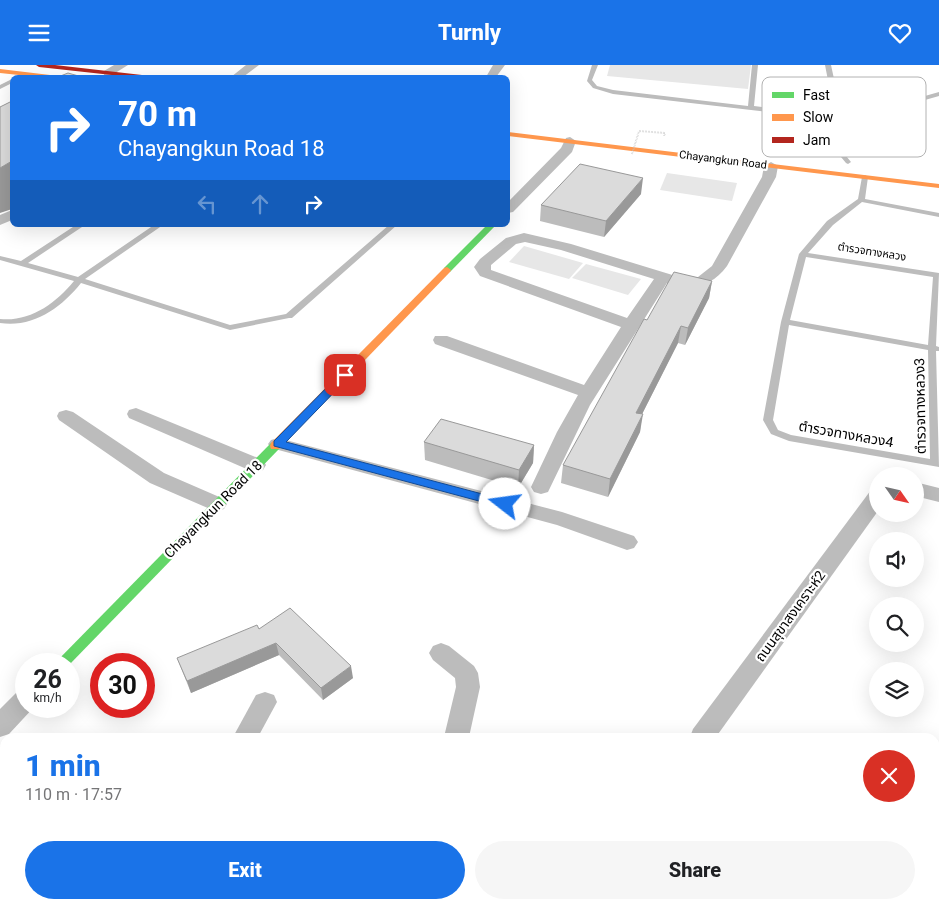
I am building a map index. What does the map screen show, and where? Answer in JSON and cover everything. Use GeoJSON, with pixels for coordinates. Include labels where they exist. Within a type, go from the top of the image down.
{"type":"FeatureCollection","features":[{"type":"Feature","properties":{"kind":"main road"},"geometry":{"type":"LineString","coordinates":[[39,65],[125,75]]}},
{"type":"Feature","properties":{"kind":"main road"},"geometry":{"type":"LineString","coordinates":[[0,71],[18,75]]}},
{"type":"Feature","properties":{"kind":"main road","name":"Chayangkun Road"},"geometry":{"type":"LineString","coordinates":[[510,134],[939,186]]}},
{"type":"Feature","properties":{"kind":"main road"},"geometry":{"type":"LineString","coordinates":[[828,159],[852,162],[848,175]]}},
{"type":"Feature","properties":{"kind":"main road","name":"Chayangkun Road 18"},"geometry":{"type":"LineString","coordinates":[[72,653],[490,227]]}},
{"type":"Feature","properties":{"kind":"street"},"geometry":{"type":"LineString","coordinates":[[108,73],[122,65]]}},
{"type":"Feature","properties":{"kind":"street"},"geometry":{"type":"LineString","coordinates":[[239,75],[253,65]]}},
{"type":"Feature","properties":{"kind":"street"},"geometry":{"type":"LineString","coordinates":[[510,207],[567,149],[570,141]]}},
{"type":"Feature","properties":{"kind":"street"},"geometry":{"type":"LineString","coordinates":[[631,325],[494,277],[484,273],[482,267],[485,262],[505,245],[524,237],[693,284],[714,275],[769,177],[771,166]]}},
{"type":"Feature","properties":{"kind":"street"},"geometry":{"type":"LineString","coordinates":[[541,487],[569,425],[587,392],[663,277]]}},
{"type":"Feature","properties":{"kind":"street"},"geometry":{"type":"LineString","coordinates":[[441,340],[587,392]]}},
{"type":"Feature","properties":{"kind":"street"},"geometry":{"type":"LineString","coordinates":[[136,414],[256,465]]}},
{"type":"Feature","properties":{"kind":"street"},"geometry":{"type":"LineString","coordinates":[[66,416],[157,478],[216,504]]}},
{"type":"Feature","properties":{"kind":"street"},"geometry":{"type":"LineString","coordinates":[[278,444],[562,519],[627,542]]}},
{"type":"Feature","properties":{"kind":"street"},"geometry":{"type":"LineString","coordinates":[[924,491],[939,495]]}},
{"type":"Feature","properties":{"kind":"street","name":"ถนนสุขาสงเคราะห์2"},"geometry":{"type":"LineString","coordinates":[[705,733],[869,507]]}},
{"type":"Feature","properties":{"kind":"street"},"geometry":{"type":"LineString","coordinates":[[441,653],[466,673],[468,687],[458,733]]}},
{"type":"Feature","properties":{"kind":"street"},"geometry":{"type":"LineString","coordinates":[[247,733],[265,702]]}},
{"type":"Feature","properties":{"kind":"street"},"geometry":{"type":"LineString","coordinates":[[0,726],[15,710]]}},
{"type":"Feature","properties":{"kind":"lane"},"geometry":{"type":"LineString","coordinates":[[595,65],[590,79],[595,87],[636,95],[762,109]]}},
{"type":"Feature","properties":{"kind":"lane"},"geometry":{"type":"LineString","coordinates":[[751,108],[755,65]]}},
{"type":"Feature","properties":{"kind":"lane"},"geometry":{"type":"LineString","coordinates":[[926,98],[939,94]]}},
{"type":"Feature","properties":{"kind":"lane"},"geometry":{"type":"LineString","coordinates":[[846,157],[852,162]]}},
{"type":"Feature","properties":{"kind":"lane"},"geometry":{"type":"LineString","coordinates":[[865,177],[861,200],[939,215]]}},
{"type":"Feature","properties":{"kind":"lane","name":"ตำรวจทางหลวง"},"geometry":{"type":"LineString","coordinates":[[785,322],[803,254],[830,223],[861,200]]}},
{"type":"Feature","properties":{"kind":"lane"},"geometry":{"type":"LineString","coordinates":[[22,264],[78,227]]}},
{"type":"Feature","properties":{"kind":"lane"},"geometry":{"type":"LineString","coordinates":[[0,321],[7,323],[34,319],[72,289],[79,279],[156,227]]}},
{"type":"Feature","properties":{"kind":"lane"},"geometry":{"type":"LineString","coordinates":[[0,258],[79,279],[230,328],[289,316],[391,227]]}},
{"type":"Feature","properties":{"kind":"lane","name":"ตำรวจทางหลวง"},"geometry":{"type":"LineString","coordinates":[[803,254],[938,276],[936,349]]}},
{"type":"Feature","properties":{"kind":"lane"},"geometry":{"type":"LineString","coordinates":[[785,322],[936,349]]}},
{"type":"Feature","properties":{"kind":"lane","name":"ตำรวจทางหลวง4"},"geometry":{"type":"LineString","coordinates":[[785,322],[768,420],[774,432],[789,438],[937,464]]}},
{"type":"Feature","properties":{"kind":"lane","name":"ตำรวจทางหลวง3"},"geometry":{"type":"LineString","coordinates":[[936,349],[937,464]]}},
{"type":"Feature","properties":{"kind":"path"},"geometry":{"type":"LineString","coordinates":[[632,154],[640,131],[665,133]]}},
{"type":"Feature","properties":{"kind":"shaded area"},"geometry":{"type":"Polygon","coordinates":[[[610,65],[751,65],[748,89],[607,76],[610,65]]]}},
{"type":"Feature","properties":{"kind":"shaded area"},"geometry":{"type":"Polygon","coordinates":[[[667,173],[737,183],[732,201],[660,190],[667,173]]]}},
{"type":"Feature","properties":{"kind":"shaded area"},"geometry":{"type":"Polygon","coordinates":[[[524,246],[583,263],[569,279],[509,262],[524,246]]]}},
{"type":"Feature","properties":{"kind":"shaded area"},"geometry":{"type":"Polygon","coordinates":[[[586,264],[641,279],[628,295],[572,278],[586,264]]]}},
{"type":"Feature","properties":{"kind":"building"},"geometry":{"type":"Polygon","coordinates":[[[10,102],[10,162],[0,168],[0,107],[10,102]]]}},
{"type":"Feature","properties":{"kind":"building"},"geometry":{"type":"Polygon","coordinates":[[[580,164],[643,178],[606,221],[541,205],[580,164]]]}},
{"type":"Feature","properties":{"kind":"building"},"geometry":{"type":"Polygon","coordinates":[[[674,272],[712,281],[688,328],[681,326],[636,413],[643,414],[610,479],[563,465],[644,319],[647,320],[674,272]]]}},
{"type":"Feature","properties":{"kind":"building"},"geometry":{"type":"Polygon","coordinates":[[[441,419],[534,445],[519,470],[424,442],[441,419]]]}},
{"type":"Feature","properties":{"kind":"building"},"geometry":{"type":"Polygon","coordinates":[[[290,608],[351,666],[321,688],[276,643],[187,681],[177,658],[257,625],[259,629],[290,608]]]}},
{"type":"Feature","properties":{"kind":"traffic: fast"},"geometry":{"type":"LineString","coordinates":[[447,270],[490,227]]}},
{"type":"Feature","properties":{"kind":"traffic: fast"},"geometry":{"type":"LineString","coordinates":[[72,653],[275,446]]}},
{"type":"Feature","properties":{"kind":"traffic: slow"},"geometry":{"type":"LineString","coordinates":[[0,71],[33,75]]}},
{"type":"Feature","properties":{"kind":"traffic: slow"},"geometry":{"type":"LineString","coordinates":[[510,134],[939,186]]}},
{"type":"Feature","properties":{"kind":"traffic: slow"},"geometry":{"type":"LineString","coordinates":[[275,446],[447,270]]}},
{"type":"Feature","properties":{"kind":"traffic: jam"},"geometry":{"type":"LineString","coordinates":[[39,65],[125,75]]}},
{"type":"Feature","properties":{"kind":"route"},"geometry":{"type":"LineString","coordinates":[[345,375],[278,444],[505,504]]}}]}
